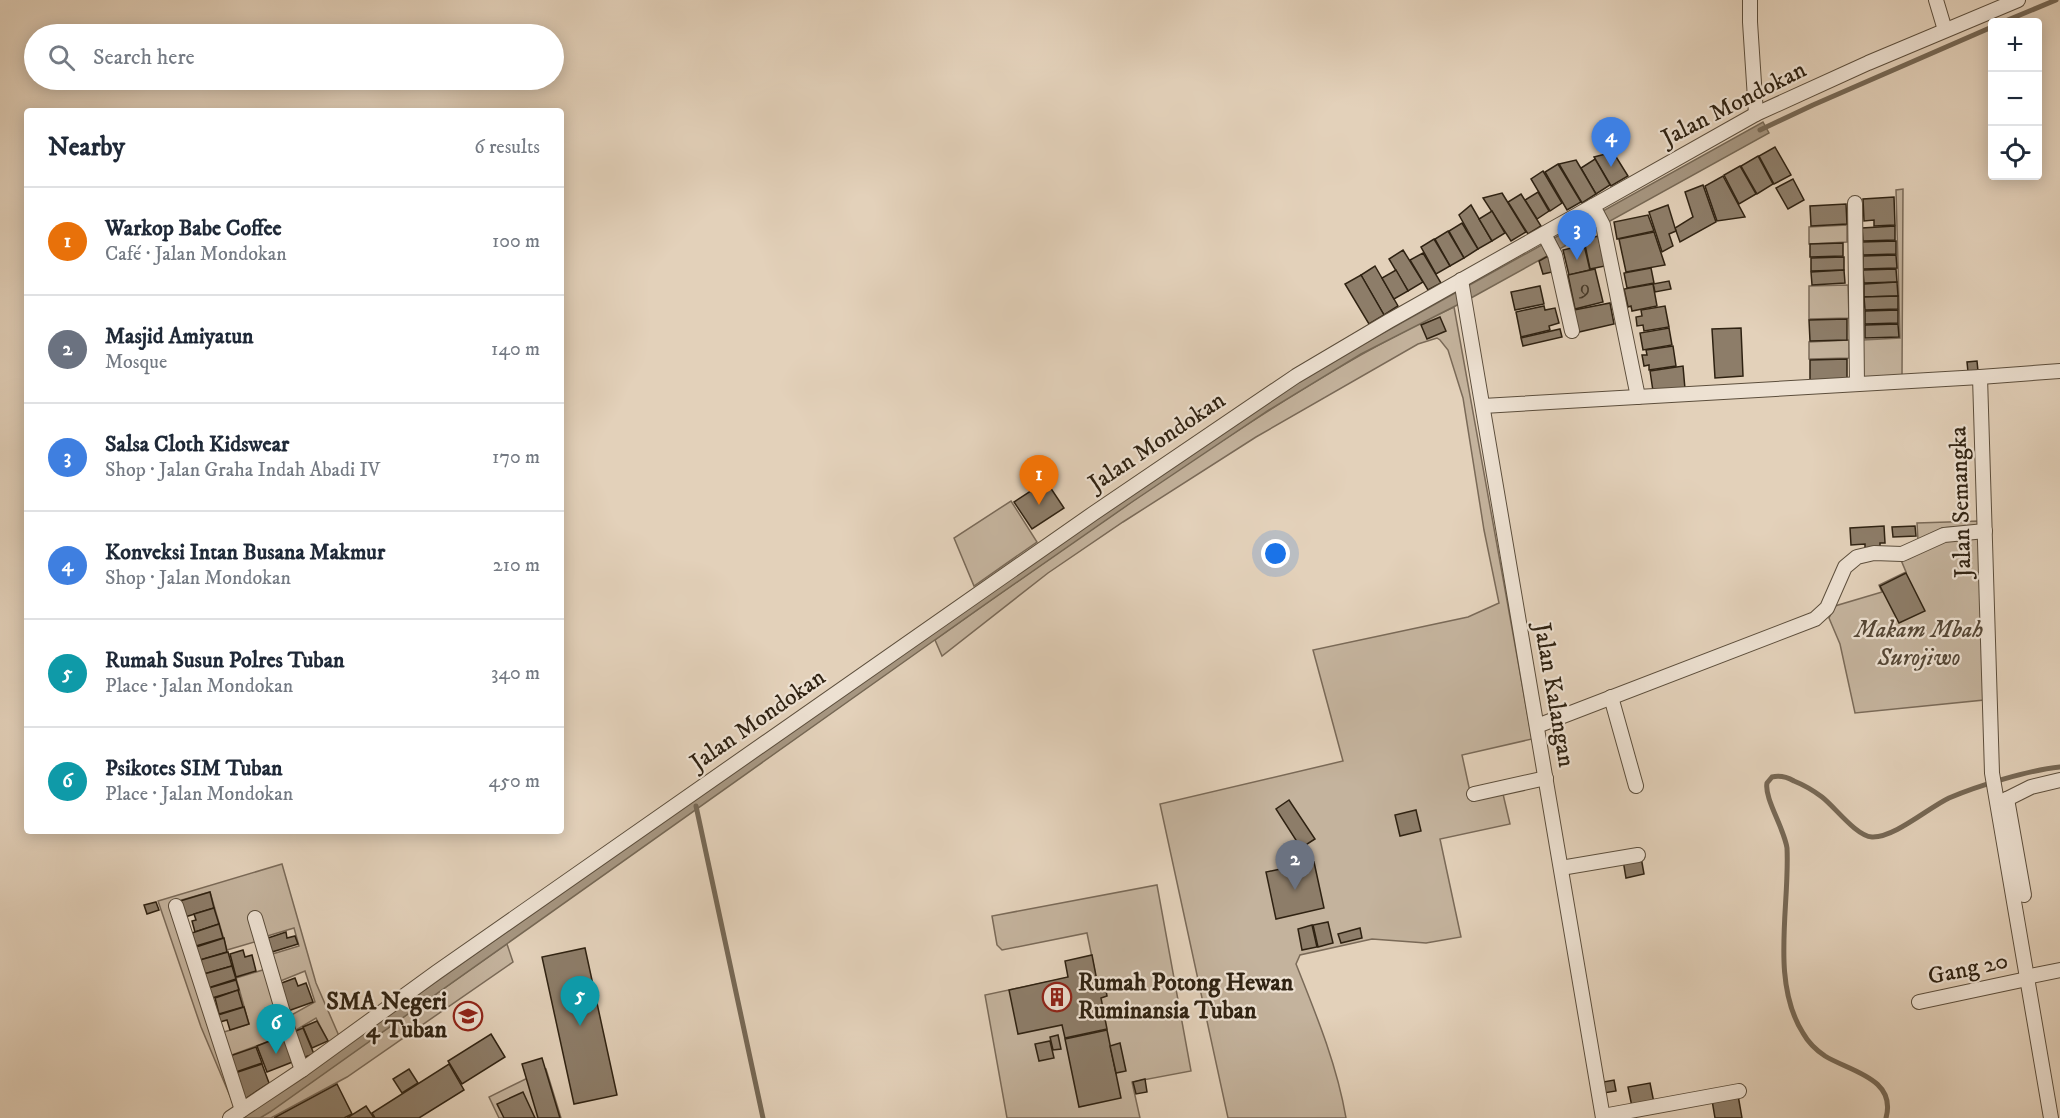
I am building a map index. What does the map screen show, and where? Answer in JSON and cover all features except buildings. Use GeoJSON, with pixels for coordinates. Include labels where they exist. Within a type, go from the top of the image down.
{"type":"FeatureCollection","features":[{"type":"Feature","properties":{"kind":"street"},"geometry":{"type":"LineString","coordinates":[[1750,0],[1756,114]]}},
{"type":"Feature","properties":{"kind":"street"},"geometry":{"type":"LineString","coordinates":[[1936,0],[1945,30]]}},
{"type":"Feature","properties":{"kind":"street","name":"Jalan Mondokan"},"geometry":{"type":"LineString","coordinates":[[236,1114],[302,1070],[436,972],[1084,519],[1240,412],[1333,353],[1462,284],[1549,243],[1598,215],[1756,114],[2018,0]]}},
{"type":"Feature","properties":{"kind":"street"},"geometry":{"type":"LineString","coordinates":[[1855,203],[1857,384]]}},
{"type":"Feature","properties":{"kind":"street"},"geometry":{"type":"LineString","coordinates":[[1598,215],[1638,398]]}},
{"type":"Feature","properties":{"kind":"street"},"geometry":{"type":"LineString","coordinates":[[1549,243],[1572,331]]}},
{"type":"Feature","properties":{"kind":"street","name":"Jalan Kalangan"},"geometry":{"type":"LineString","coordinates":[[1462,284],[1603,1117]]}},
{"type":"Feature","properties":{"kind":"street"},"geometry":{"type":"LineString","coordinates":[[1483,406],[1980,378],[2060,371]]}},
{"type":"Feature","properties":{"kind":"street","name":"Jalan Semangka"},"geometry":{"type":"LineString","coordinates":[[1980,378],[1992,765],[2000,801],[2051,1118]]}},
{"type":"Feature","properties":{"kind":"street"},"geometry":{"type":"LineString","coordinates":[[1537,726],[1815,619],[1827,608],[1845,567],[1859,555],[1902,554],[1944,535],[1985,531]]}},
{"type":"Feature","properties":{"kind":"street"},"geometry":{"type":"LineString","coordinates":[[1611,697],[1636,786]]}},
{"type":"Feature","properties":{"kind":"street"},"geometry":{"type":"LineString","coordinates":[[1474,794],[1546,778]]}},
{"type":"Feature","properties":{"kind":"street"},"geometry":{"type":"LineString","coordinates":[[2024,895],[2000,801],[2038,784],[2060,780]]}},
{"type":"Feature","properties":{"kind":"street"},"geometry":{"type":"LineString","coordinates":[[1561,868],[1638,855]]}},
{"type":"Feature","properties":{"kind":"street"},"geometry":{"type":"LineString","coordinates":[[176,906],[236,1114]]}},
{"type":"Feature","properties":{"kind":"street"},"geometry":{"type":"LineString","coordinates":[[255,918],[302,1070]]}},
{"type":"Feature","properties":{"kind":"street","name":"Gang 20"},"geometry":{"type":"LineString","coordinates":[[1919,1002],[2060,970]]}},
{"type":"Feature","properties":{"kind":"street"},"geometry":{"type":"LineString","coordinates":[[1603,1117],[1667,1111],[1739,1091]]}},
{"type":"Feature","properties":{"kind":"green space"},"geometry":{"type":"Polygon","coordinates":[[[1903,189],[1902,377],[1863,379],[1863,340],[1900,338],[1896,190],[1903,189]]]}},
{"type":"Feature","properties":{"kind":"green space"},"geometry":{"type":"Polygon","coordinates":[[[1847,225],[1847,242],[1809,244],[1809,227],[1847,225]]]}},
{"type":"Feature","properties":{"kind":"green space"},"geometry":{"type":"Polygon","coordinates":[[[1848,285],[1849,318],[1809,319],[1809,286],[1848,285]]]}},
{"type":"Feature","properties":{"kind":"green space"},"geometry":{"type":"Polygon","coordinates":[[[1454,307],[1532,739],[1462,755],[1472,801],[1503,794],[1510,824],[1440,839],[1461,937],[1426,943],[1372,939],[1300,955],[1296,964],[1331,1059],[1346,1118],[1228,1118],[1160,804],[1343,761],[1313,650],[1468,617],[1499,603],[1484,530],[1463,398],[1448,350],[1437,338],[1418,344],[1256,437],[1123,522],[1048,573],[942,656],[935,640],[1141,495],[1270,410],[1391,338],[1454,307]]]}},
{"type":"Feature","properties":{"kind":"green space"},"geometry":{"type":"Polygon","coordinates":[[[1849,340],[1849,358],[1809,359],[1809,342],[1849,340]]]}},
{"type":"Feature","properties":{"kind":"green space"},"geometry":{"type":"Polygon","coordinates":[[[1011,501],[1037,542],[974,586],[954,538],[1011,501]]]}},
{"type":"Feature","properties":{"kind":"green space"},"geometry":{"type":"Polygon","coordinates":[[[1979,521],[1979,525],[1942,528],[1918,540],[1917,523],[1979,521]]]}},
{"type":"Feature","properties":{"kind":"green space","name":"Makam Mbah Surojiwo"},"geometry":{"type":"Polygon","coordinates":[[[1979,537],[1984,700],[1855,713],[1840,644],[1829,618],[1835,606],[1882,592],[1879,585],[1906,572],[1901,560],[1908,559],[1941,542],[1979,537]]]}},
{"type":"Feature","properties":{"kind":"green space"},"geometry":{"type":"Polygon","coordinates":[[[282,864],[316,983],[339,1036],[329,1043],[316,1018],[291,1033],[229,1056],[235,1108],[201,1027],[158,901],[282,864]],[[210,892],[178,901],[221,1033],[249,1024],[236,978],[266,969],[258,941],[227,950],[210,892]],[[294,928],[264,937],[269,955],[299,946],[294,928]],[[305,971],[278,982],[288,1017],[315,1002],[305,971]]]}},
{"type":"Feature","properties":{"kind":"green space"},"geometry":{"type":"Polygon","coordinates":[[[1157,885],[1191,1071],[1132,1082],[1140,1118],[1007,1118],[985,995],[1095,972],[1087,933],[1002,950],[997,945],[992,916],[1157,885]]]}},
{"type":"Feature","properties":{"kind":"green space"},"geometry":{"type":"Polygon","coordinates":[[[507,944],[513,962],[347,1077],[271,1118],[260,1118],[507,944]]]}},
{"type":"Feature","properties":{"kind":"green space"},"geometry":{"type":"Polygon","coordinates":[[[546,1069],[561,1118],[499,1118],[489,1097],[546,1069]]]}},
{"type":"Feature","properties":{"kind":"shaded area"},"geometry":{"type":"Polygon","coordinates":[[[1763,122],[1769,133],[1471,298],[1361,354],[1269,410],[977,610],[270,1112],[260,1118],[243,1118],[1007,579],[1313,372],[1763,122]]]}},
{"type":"Feature","properties":{"kind":"waterway"},"geometry":{"type":"LineString","coordinates":[[2013,18],[2056,0]]}},
{"type":"Feature","properties":{"kind":"waterway"},"geometry":{"type":"LineString","coordinates":[[1760,130],[1988,29]]}},
{"type":"Feature","properties":{"kind":"waterway"},"geometry":{"type":"LineString","coordinates":[[1886,1118],[1888,1104],[1878,1085],[1818,1051],[1805,1036],[1793,1012],[1784,967],[1787,848],[1768,797],[1767,783],[1772,777],[1778,776],[1801,784],[1822,797],[1859,832],[1872,837],[1890,833],[1961,793],[2019,775],[2060,767]]}},
{"type":"Feature","properties":{"kind":"waterway"},"geometry":{"type":"LineString","coordinates":[[696,806],[763,1118]]}},
{"type":"Feature","properties":{"kind":"place","name":"Konveksi Intan Busana Makmur"},"geometry":{"type":"Point","coordinates":[1611,167]}},
{"type":"Feature","properties":{"kind":"place","name":"Salsa Cloth Kidswear"},"geometry":{"type":"Point","coordinates":[1577,260]}},
{"type":"Feature","properties":{"kind":"place","name":"Warkop Babe Coffee"},"geometry":{"type":"Point","coordinates":[1039,505]}},
{"type":"Feature","properties":{"kind":"place","name":"Masjid Amiyatun"},"geometry":{"type":"Point","coordinates":[1295,890]}},
{"type":"Feature","properties":{"kind":"place","name":"Rumah Potong Hewan Ruminansia Tuban"},"geometry":{"type":"Point","coordinates":[1057,997]}},
{"type":"Feature","properties":{"kind":"place","name":"SMA Negeri 4 Tuban"},"geometry":{"type":"Point","coordinates":[468,1016]}},
{"type":"Feature","properties":{"kind":"place","name":"Rumah Susun Polres Tuban"},"geometry":{"type":"Point","coordinates":[580,1026]}},
{"type":"Feature","properties":{"kind":"place","name":"Psikotes SIM Tuban"},"geometry":{"type":"Point","coordinates":[276,1054]}}]}
